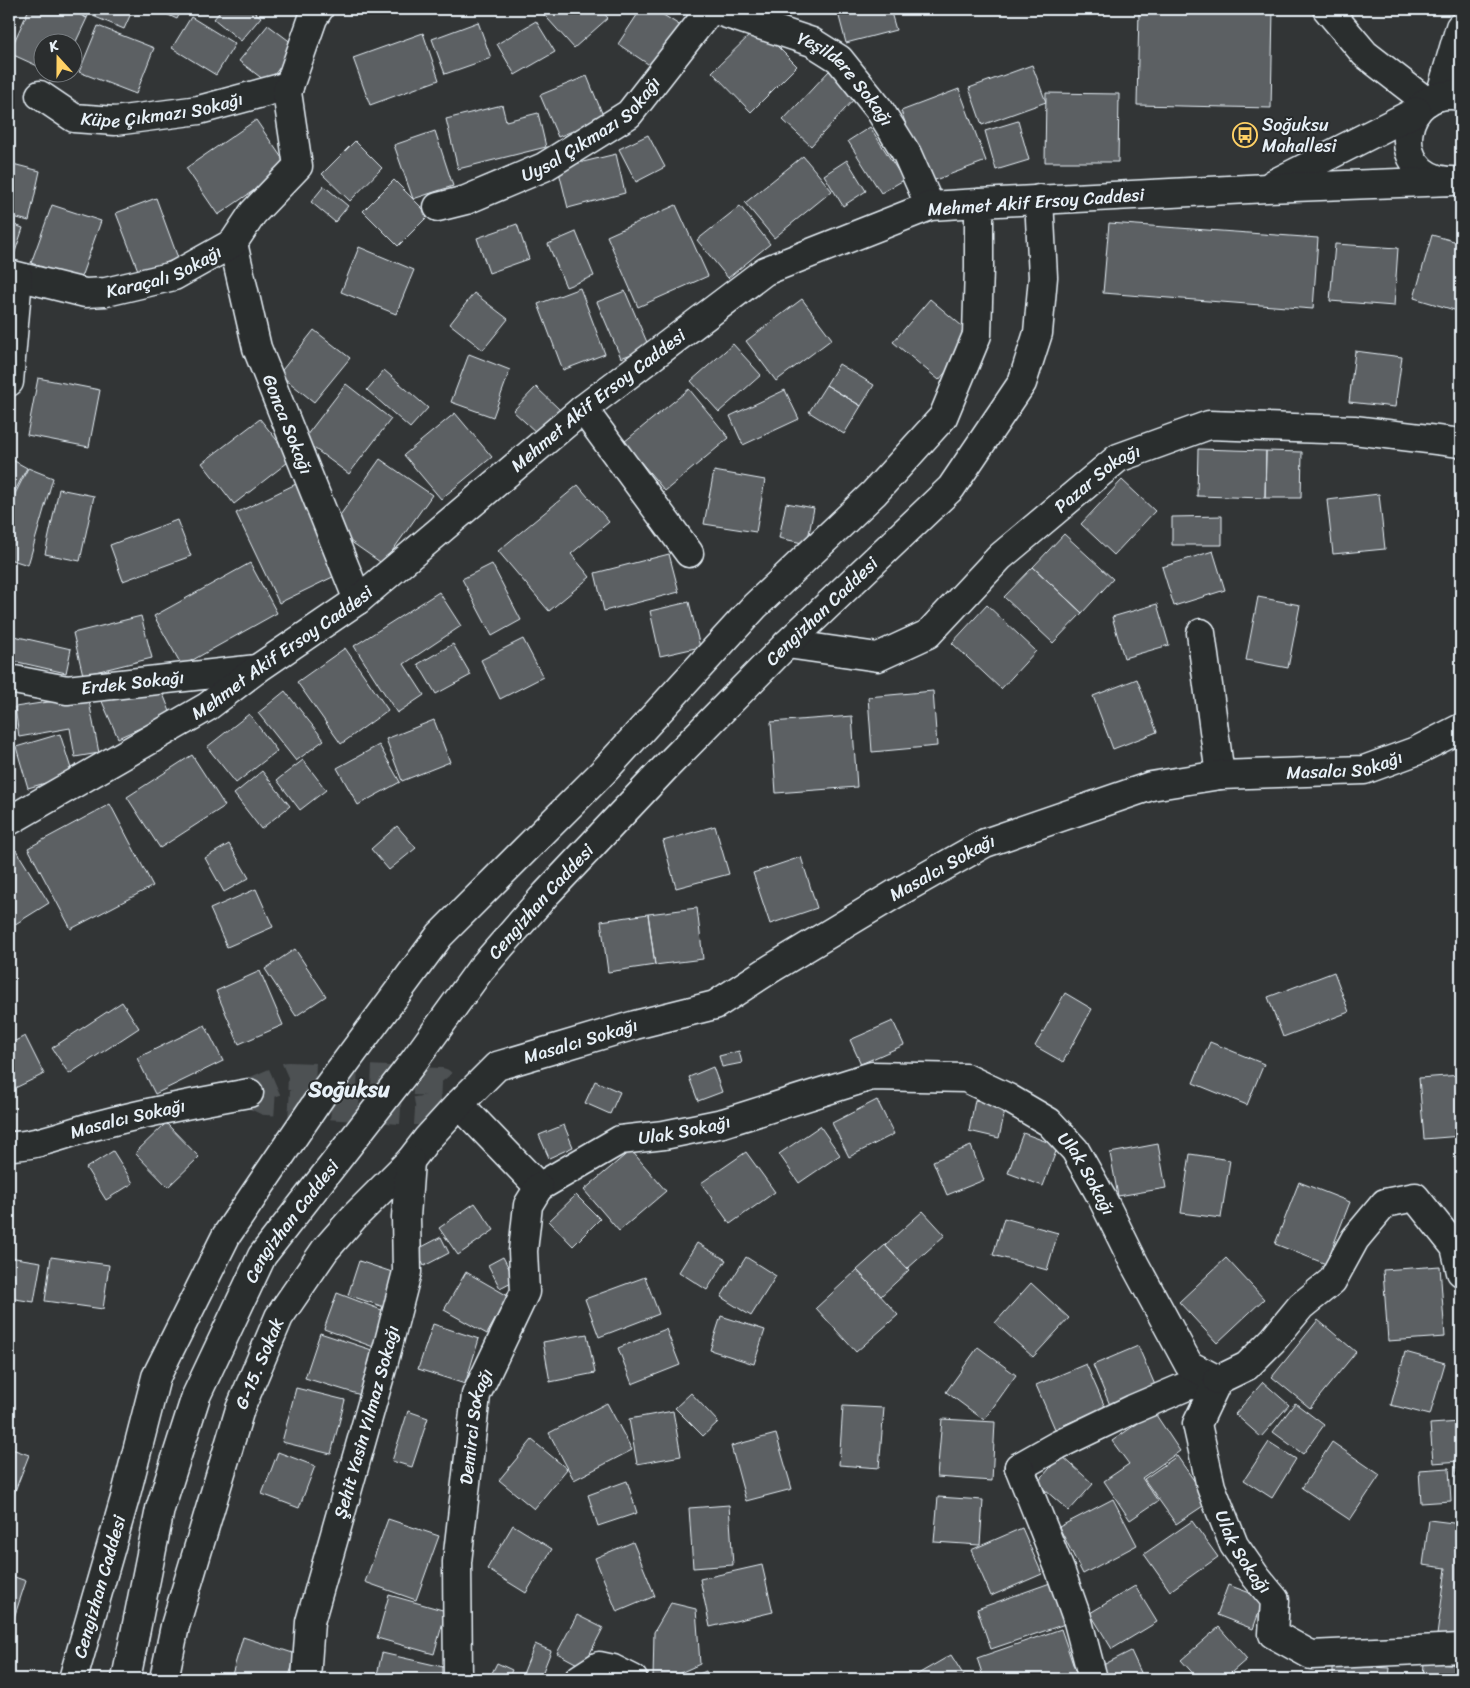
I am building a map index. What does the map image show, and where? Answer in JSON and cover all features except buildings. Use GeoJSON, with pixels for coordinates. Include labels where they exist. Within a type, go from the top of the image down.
{"type":"FeatureCollection","features":[{"type":"Feature","properties":{"kind":"street","name":"Karaçalı Sokağı"},"geometry":{"type":"LineString","coordinates":[[13,276],[85,293],[106,292],[174,276],[233,243],[253,213],[298,166],[287,92],[313,18],[319,9]]}},
{"type":"Feature","properties":{"kind":"street","name":"Yeşildere Sokağı"},"geometry":{"type":"LineString","coordinates":[[711,9],[812,42],[839,59],[879,109],[907,154],[930,206]]}},
{"type":"Feature","properties":{"kind":"street","name":"Uysal Çıkmazı Sokağı"},"geometry":{"type":"LineString","coordinates":[[438,207],[466,200],[544,167],[629,114],[711,9]]}},
{"type":"Feature","properties":{"kind":"street"},"geometry":{"type":"LineString","coordinates":[[1327,9],[1366,54],[1436,101]]}},
{"type":"Feature","properties":{"kind":"street"},"geometry":{"type":"LineString","coordinates":[[1456,181],[1438,180],[1425,174],[1415,163],[1409,151],[1407,137],[1410,123],[1436,101],[1460,24]]}},
{"type":"Feature","properties":{"kind":"street","name":"Küpe Çıkmazı Sokağı"},"geometry":{"type":"LineString","coordinates":[[40,95],[74,118],[115,121],[199,110],[289,87]]}},
{"type":"Feature","properties":{"kind":"street","name":"Mehmet Akif Ersoy Caddesi"},"geometry":{"type":"LineString","coordinates":[[1267,188],[1436,101]]}},
{"type":"Feature","properties":{"kind":"street","name":"Mehmet Akif Ersoy Caddesi"},"geometry":{"type":"LineString","coordinates":[[9,822],[207,707],[257,669],[358,600],[583,409],[765,271],[930,206],[1267,188],[1456,181]]}},
{"type":"Feature","properties":{"kind":"street","name":"Cengizhan Caddesi"},"geometry":{"type":"LineString","coordinates":[[126,1679],[160,1509],[196,1396],[262,1256],[414,1061],[480,970],[546,894],[664,769],[787,644],[951,488],[1022,384],[1038,333],[1043,277],[1040,199]]}},
{"type":"Feature","properties":{"kind":"street","name":"Cengizhan Caddesi"},"geometry":{"type":"LineString","coordinates":[[73,1679],[125,1498],[156,1377],[226,1236],[326,1089],[440,935],[603,772],[755,606],[874,494],[943,417],[977,335],[979,203]]}},
{"type":"Feature","properties":{"kind":"street","name":"Gonca Sokağı"},"geometry":{"type":"LineString","coordinates":[[233,243],[257,348],[358,600]]}},
{"type":"Feature","properties":{"kind":"street"},"geometry":{"type":"LineString","coordinates":[[9,382],[13,276]]}},
{"type":"Feature","properties":{"kind":"street"},"geometry":{"type":"LineString","coordinates":[[583,409],[689,553]]}},
{"type":"Feature","properties":{"kind":"street","name":"Pazar Sokağı"},"geometry":{"type":"LineString","coordinates":[[787,644],[878,658],[928,634],[1000,557],[1118,458],[1210,425],[1354,430],[1461,443]]}},
{"type":"Feature","properties":{"kind":"street"},"geometry":{"type":"LineString","coordinates":[[1201,633],[1220,776]]}},
{"type":"Feature","properties":{"kind":"street","name":"Erdek Sokağı"},"geometry":{"type":"LineString","coordinates":[[9,680],[67,690],[257,669]]}},
{"type":"Feature","properties":{"kind":"street","name":"Masalcı Sokağı"},"geometry":{"type":"LineString","coordinates":[[459,1104],[497,1066],[635,1025],[715,1006],[805,948],[985,843],[1151,786],[1220,776],[1364,770],[1416,751],[1461,728]]}},
{"type":"Feature","properties":{"kind":"street","name":"Ulak Sokağı"},"geometry":{"type":"LineString","coordinates":[[539,1187],[620,1140],[664,1135],[723,1122],[872,1076],[966,1078],[1008,1098],[1049,1122],[1075,1150],[1189,1365],[1218,1380],[1196,1424],[1211,1487],[1234,1545],[1275,1600],[1273,1634],[1311,1655],[1461,1648]]}},
{"type":"Feature","properties":{"kind":"street","name":"Masalcı Sokağı"},"geometry":{"type":"LineString","coordinates":[[9,1146],[23,1146],[96,1125],[163,1109],[249,1093]]}},
{"type":"Feature","properties":{"kind":"street"},"geometry":{"type":"LineString","coordinates":[[459,1104],[539,1187]]}},
{"type":"Feature","properties":{"kind":"street","name":"G-15. Sokak"},"geometry":{"type":"LineString","coordinates":[[164,1679],[175,1626],[240,1409],[279,1317],[325,1250],[354,1217],[410,1161],[459,1104]]}},
{"type":"Feature","properties":{"kind":"street","name":"Şehit Yasin Yılmaz Sokağı"},"geometry":{"type":"LineString","coordinates":[[306,1679],[310,1622],[383,1365],[407,1272],[406,1217],[410,1161]]}},
{"type":"Feature","properties":{"kind":"street","name":"Demirci Sokağı"},"geometry":{"type":"LineString","coordinates":[[458,1679],[457,1562],[476,1395],[525,1292],[523,1251],[528,1205],[539,1187]]}},
{"type":"Feature","properties":{"kind":"street"},"geometry":{"type":"LineString","coordinates":[[1093,1679],[1077,1618],[1019,1467],[1066,1441],[1132,1409],[1187,1386],[1218,1380],[1247,1366],[1273,1340],[1302,1306],[1332,1280],[1355,1239],[1385,1203],[1416,1197],[1459,1257]]}},
{"type":"Feature","properties":{"kind":"street"},"geometry":{"type":"LineString","coordinates":[[579,1679],[599,1666],[613,1669],[633,1679]]}},
{"type":"Feature","properties":{"kind":"tunnel"},"geometry":{"type":"LineString","coordinates":[[249,1093],[288,1076],[441,1082],[459,1104]]}},
{"type":"Feature","properties":{"kind":"tunnel"},"geometry":{"type":"LineString","coordinates":[[249,1093],[266,1101],[416,1111],[459,1104]]}},
{"type":"Feature","properties":{"kind":"place","name":"Soğuksu Mahallesi"},"geometry":{"type":"Point","coordinates":[1245,135]}},
{"type":"Feature","properties":{"kind":"district","name":"Soğuksu"},"geometry":{"type":"Point","coordinates":[349,1089]}}]}
